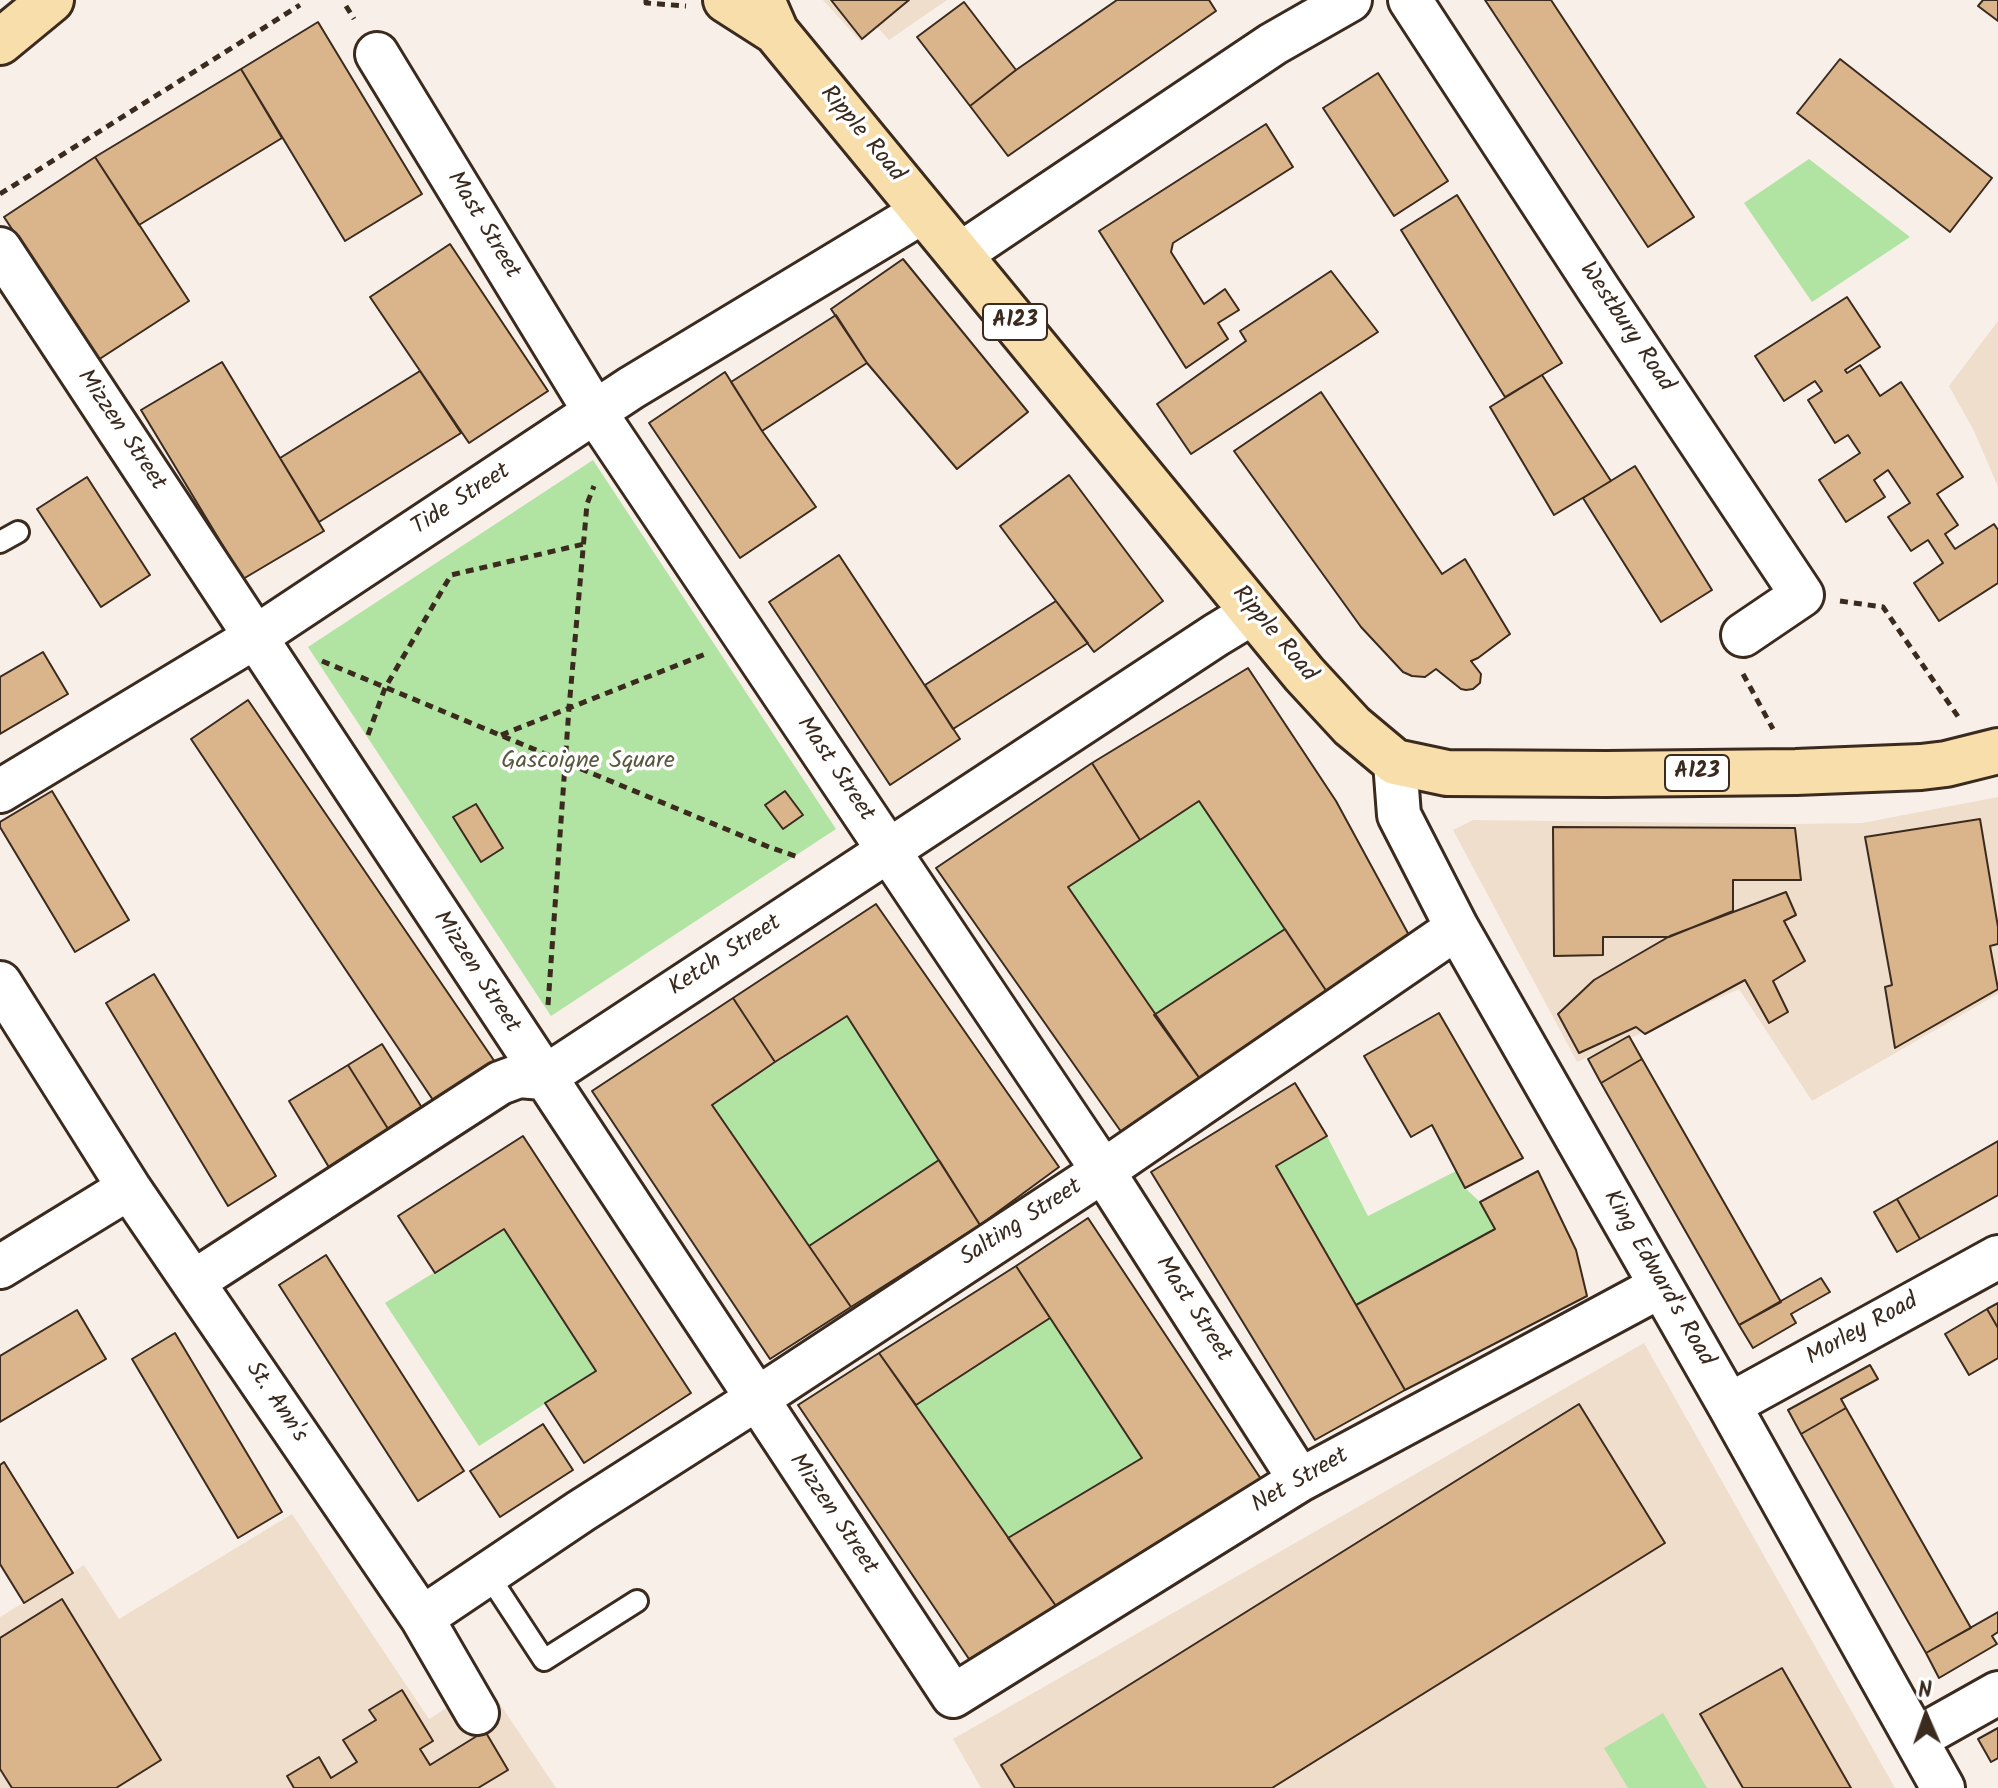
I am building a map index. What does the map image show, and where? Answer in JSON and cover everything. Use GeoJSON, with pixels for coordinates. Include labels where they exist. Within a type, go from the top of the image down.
{"type":"FeatureCollection","features":[{"type":"Feature","properties":{"kind":"main road"},"geometry":{"type":"LineString","coordinates":[[0,42],[51,0]]}},
{"type":"Feature","properties":{"kind":"main road","name":"A123"},"geometry":{"type":"LineString","coordinates":[[726,0],[769,16]]}},
{"type":"Feature","properties":{"kind":"main road","name":"Ripple Road"},"geometry":{"type":"LineString","coordinates":[[769,16],[959,255],[1304,674],[1352,726],[1395,762],[1447,773],[1796,772],[1921,767],[1991,753]]}},
{"type":"Feature","properties":{"kind":"street"},"geometry":{"type":"LineString","coordinates":[[959,255],[1273,44],[1350,0]]}},
{"type":"Feature","properties":{"kind":"street","name":"Westbury Road"},"geometry":{"type":"LineString","coordinates":[[1410,0],[1802,595]]}},
{"type":"Feature","properties":{"kind":"street","name":"Mast Street"},"geometry":{"type":"LineString","coordinates":[[377,54],[603,424],[1103,1171],[1300,1480]]}},
{"type":"Feature","properties":{"kind":"street","name":"Tide Street"},"geometry":{"type":"LineString","coordinates":[[0,791],[603,424],[631,388],[924,211]]}},
{"type":"Feature","properties":{"kind":"street","name":"Mizzen Street"},"geometry":{"type":"LineString","coordinates":[[0,249],[257,636],[755,1400],[953,1696]]}},
{"type":"Feature","properties":{"kind":"street"},"geometry":{"type":"LineString","coordinates":[[1743,654],[1802,595]]}},
{"type":"Feature","properties":{"kind":"street","name":"Ketch Street"},"geometry":{"type":"LineString","coordinates":[[193,1282],[500,1083],[519,1076],[543,1078],[1254,612]]}},
{"type":"Feature","properties":{"kind":"street","name":"King Edward's Road"},"geometry":{"type":"LineString","coordinates":[[1395,762],[1399,815],[1457,928],[1943,1788]]}},
{"type":"Feature","properties":{"kind":"street","name":"Salting Street"},"geometry":{"type":"LineString","coordinates":[[487,1573],[1103,1171],[1457,928]]}},
{"type":"Feature","properties":{"kind":"street","name":"St. Ann's"},"geometry":{"type":"LineString","coordinates":[[0,983],[129,1188],[422,1618],[477,1713]]}},
{"type":"Feature","properties":{"kind":"street"},"geometry":{"type":"LineString","coordinates":[[0,1267],[129,1188]]}},
{"type":"Feature","properties":{"kind":"street","name":"Morley Road"},"geometry":{"type":"LineString","coordinates":[[1729,1405],[1998,1257]]}},
{"type":"Feature","properties":{"kind":"street","name":"Net Street"},"geometry":{"type":"LineString","coordinates":[[953,1696],[1300,1480],[1661,1286]]}},
{"type":"Feature","properties":{"kind":"street"},"geometry":{"type":"LineString","coordinates":[[422,1618],[487,1573]]}},
{"type":"Feature","properties":{"kind":"street"},"geometry":{"type":"LineString","coordinates":[[1916,1739],[1998,1693]]}},
{"type":"Feature","properties":{"kind":"lane"},"geometry":{"type":"LineString","coordinates":[[487,1573],[544,1660],[637,1601]]}},
{"type":"Feature","properties":{"kind":"path"},"geometry":{"type":"LineString","coordinates":[[0,194],[300,5]]}},
{"type":"Feature","properties":{"kind":"path"},"geometry":{"type":"LineString","coordinates":[[548,1012],[587,504],[603,424]]}},
{"type":"Feature","properties":{"kind":"path"},"geometry":{"type":"LineString","coordinates":[[351,781],[385,688],[451,575],[584,544]]}},
{"type":"Feature","properties":{"kind":"path"},"geometry":{"type":"LineString","coordinates":[[1802,595],[1883,607],[1991,753]]}},
{"type":"Feature","properties":{"kind":"path"},"geometry":{"type":"LineString","coordinates":[[500,736],[746,637]]}},
{"type":"Feature","properties":{"kind":"path"},"geometry":{"type":"LineString","coordinates":[[1743,654],[1796,772]]}},
{"type":"Feature","properties":{"kind":"path"},"geometry":{"type":"LineString","coordinates":[[316,659],[769,847],[851,875]]}},
{"type":"Feature","properties":{"kind":"shaded area"},"geometry":{"type":"Polygon","coordinates":[[[823,0],[947,0],[889,40],[877,27],[861,42],[823,0]]]}},
{"type":"Feature","properties":{"kind":"shaded area"},"geometry":{"type":"Polygon","coordinates":[[[1998,321],[1998,487],[1974,431],[1949,386],[1998,321]]]}},
{"type":"Feature","properties":{"kind":"shaded area"},"geometry":{"type":"Polygon","coordinates":[[[1998,797],[1998,994],[1812,1101],[1739,989],[1577,1062],[1453,830],[1473,820],[1862,823],[1998,797]]]}},
{"type":"Feature","properties":{"kind":"shaded area"},"geometry":{"type":"Polygon","coordinates":[[[1644,1343],[1895,1788],[981,1788],[953,1739],[1644,1343]]]}},
{"type":"Feature","properties":{"kind":"shaded area"},"geometry":{"type":"Polygon","coordinates":[[[292,1514],[429,1719],[486,1683],[556,1788],[0,1788],[0,1617],[84,1565],[119,1619],[292,1514]]]}},
{"type":"Feature","properties":{"kind":"green space"},"geometry":{"type":"Polygon","coordinates":[[[1809,159],[1910,237],[1812,302],[1744,203],[1809,159]]]}},
{"type":"Feature","properties":{"kind":"green space","name":"Gascoigne Square"},"geometry":{"type":"Polygon","coordinates":[[[593,460],[836,829],[551,1016],[308,647],[593,460]]]}},
{"type":"Feature","properties":{"kind":"green space"},"geometry":{"type":"Polygon","coordinates":[[[1199,801],[1285,929],[1154,1015],[1068,887],[1199,801]]]}},
{"type":"Feature","properties":{"kind":"green space"},"geometry":{"type":"Polygon","coordinates":[[[847,1016],[939,1160],[809,1246],[712,1105],[847,1016]]]}},
{"type":"Feature","properties":{"kind":"green space"},"geometry":{"type":"Polygon","coordinates":[[[1327,1136],[1368,1216],[1456,1171],[1465,1188],[1480,1202],[1495,1229],[1356,1305],[1276,1166],[1327,1136]]]}},
{"type":"Feature","properties":{"kind":"green space"},"geometry":{"type":"Polygon","coordinates":[[[504,1229],[596,1371],[479,1446],[385,1303],[504,1229]]]}},
{"type":"Feature","properties":{"kind":"green space"},"geometry":{"type":"Polygon","coordinates":[[[1050,1318],[1142,1458],[1008,1538],[916,1405],[1050,1318]]]}},
{"type":"Feature","properties":{"kind":"green space"},"geometry":{"type":"Polygon","coordinates":[[[1663,1713],[1707,1788],[1628,1788],[1604,1748],[1663,1713]]]}},
{"type":"Feature","properties":{"kind":"building"},"geometry":{"type":"Polygon","coordinates":[[[831,0],[909,0],[862,39],[831,0]]]}},
{"type":"Feature","properties":{"kind":"building"},"geometry":{"type":"Polygon","coordinates":[[[1117,0],[1209,0],[1216,11],[1008,156],[970,106],[1117,0]]]}},
{"type":"Feature","properties":{"kind":"building"},"geometry":{"type":"Polygon","coordinates":[[[1485,0],[1551,0],[1694,217],[1648,247],[1485,0]]]}},
{"type":"Feature","properties":{"kind":"building"},"geometry":{"type":"Polygon","coordinates":[[[1983,0],[1998,0],[1998,21],[1978,6],[1983,0]]]}},
{"type":"Feature","properties":{"kind":"building"},"geometry":{"type":"Polygon","coordinates":[[[964,2],[1016,70],[970,106],[917,37],[964,2]]]}},
{"type":"Feature","properties":{"kind":"building"},"geometry":{"type":"Polygon","coordinates":[[[318,22],[422,194],[345,241],[241,69],[318,22]]]}},
{"type":"Feature","properties":{"kind":"building"},"geometry":{"type":"Polygon","coordinates":[[[1840,59],[1992,178],[1950,232],[1797,113],[1840,59]]]}},
{"type":"Feature","properties":{"kind":"building"},"geometry":{"type":"Polygon","coordinates":[[[241,69],[282,138],[139,225],[95,157],[241,69]]]}},
{"type":"Feature","properties":{"kind":"building"},"geometry":{"type":"Polygon","coordinates":[[[1378,73],[1448,181],[1394,216],[1323,108],[1378,73]]]}},
{"type":"Feature","properties":{"kind":"building"},"geometry":{"type":"Polygon","coordinates":[[[1266,124],[1293,167],[1173,243],[1171,252],[1204,304],[1225,289],[1239,310],[1218,323],[1228,339],[1186,368],[1099,231],[1266,124]]]}},
{"type":"Feature","properties":{"kind":"building"},"geometry":{"type":"Polygon","coordinates":[[[95,157],[189,301],[98,360],[4,217],[95,157]]]}},
{"type":"Feature","properties":{"kind":"building"},"geometry":{"type":"Polygon","coordinates":[[[1457,195],[1562,363],[1505,397],[1401,230],[1457,195]]]}},
{"type":"Feature","properties":{"kind":"building"},"geometry":{"type":"Polygon","coordinates":[[[450,244],[548,391],[469,443],[370,297],[450,244]]]}},
{"type":"Feature","properties":{"kind":"building"},"geometry":{"type":"Polygon","coordinates":[[[903,259],[1028,412],[957,469],[867,363],[831,309],[903,259]]]}},
{"type":"Feature","properties":{"kind":"building"},"geometry":{"type":"Polygon","coordinates":[[[1331,271],[1378,332],[1191,454],[1157,404],[1246,341],[1240,331],[1331,271]]]}},
{"type":"Feature","properties":{"kind":"building"},"geometry":{"type":"Polygon","coordinates":[[[1847,297],[1880,347],[1845,370],[1847,373],[1860,365],[1880,396],[1901,382],[1963,477],[1937,494],[1958,525],[1945,534],[1955,549],[1994,524],[1998,530],[1998,583],[1939,621],[1914,583],[1943,563],[1928,540],[1911,551],[1888,517],[1910,503],[1888,470],[1874,480],[1885,497],[1846,522],[1819,480],[1860,453],[1848,435],[1835,443],[1808,400],[1822,391],[1815,381],[1784,401],[1755,356],[1847,297]]]}},
{"type":"Feature","properties":{"kind":"building"},"geometry":{"type":"Polygon","coordinates":[[[836,315],[867,363],[762,431],[731,382],[836,315]]]}},
{"type":"Feature","properties":{"kind":"building"},"geometry":{"type":"Polygon","coordinates":[[[222,362],[324,531],[243,579],[141,410],[222,362]]]}},
{"type":"Feature","properties":{"kind":"building"},"geometry":{"type":"Polygon","coordinates":[[[420,371],[461,433],[319,522],[280,458],[420,371]]]}},
{"type":"Feature","properties":{"kind":"building"},"geometry":{"type":"Polygon","coordinates":[[[725,372],[816,507],[740,558],[649,423],[725,372]]]}},
{"type":"Feature","properties":{"kind":"building"},"geometry":{"type":"Polygon","coordinates":[[[1542,375],[1611,481],[1554,515],[1490,407],[1542,375]]]}},
{"type":"Feature","properties":{"kind":"building"},"geometry":{"type":"Polygon","coordinates":[[[1321,392],[1442,574],[1465,559],[1510,634],[1471,661],[1481,674],[1480,683],[1473,689],[1461,689],[1436,669],[1425,677],[1403,672],[1361,627],[1234,451],[1321,392]]]}},
{"type":"Feature","properties":{"kind":"building"},"geometry":{"type":"Polygon","coordinates":[[[1635,466],[1712,590],[1661,622],[1583,498],[1635,466]]]}},
{"type":"Feature","properties":{"kind":"building"},"geometry":{"type":"Polygon","coordinates":[[[1069,475],[1163,601],[1094,652],[1000,526],[1069,475]]]}},
{"type":"Feature","properties":{"kind":"building"},"geometry":{"type":"Polygon","coordinates":[[[87,477],[150,575],[101,607],[37,509],[87,477]]]}},
{"type":"Feature","properties":{"kind":"building"},"geometry":{"type":"Polygon","coordinates":[[[839,555],[960,739],[890,785],[769,602],[839,555]]]}},
{"type":"Feature","properties":{"kind":"building"},"geometry":{"type":"Polygon","coordinates":[[[1056,601],[1088,643],[953,729],[925,685],[1056,601]]]}},
{"type":"Feature","properties":{"kind":"building"},"geometry":{"type":"Polygon","coordinates":[[[43,652],[68,694],[0,734],[0,677],[43,652]]]}},
{"type":"Feature","properties":{"kind":"building"},"geometry":{"type":"Polygon","coordinates":[[[1248,668],[1336,801],[1410,937],[1327,992],[1199,801],[1140,840],[1092,763],[1248,668]]]}},
{"type":"Feature","properties":{"kind":"building"},"geometry":{"type":"Polygon","coordinates":[[[248,700],[495,1062],[433,1100],[191,739],[248,700]]]}},
{"type":"Feature","properties":{"kind":"building"},"geometry":{"type":"Polygon","coordinates":[[[1092,763],[1140,840],[1068,887],[1200,1079],[1122,1133],[936,868],[1092,763]]]}},
{"type":"Feature","properties":{"kind":"building"},"geometry":{"type":"Polygon","coordinates":[[[52,791],[129,920],[75,952],[0,827],[0,822],[52,791]]]}},
{"type":"Feature","properties":{"kind":"building"},"geometry":{"type":"Polygon","coordinates":[[[785,791],[803,815],[783,829],[765,805],[785,791]]]}},
{"type":"Feature","properties":{"kind":"building"},"geometry":{"type":"Polygon","coordinates":[[[476,804],[503,848],[481,862],[453,817],[476,804]]]}},
{"type":"Feature","properties":{"kind":"building"},"geometry":{"type":"Polygon","coordinates":[[[1980,819],[1998,927],[1998,944],[1990,946],[1998,989],[1895,1048],[1885,987],[1892,985],[1865,837],[1980,819]]]}},
{"type":"Feature","properties":{"kind":"building"},"geometry":{"type":"Polygon","coordinates":[[[1553,827],[1795,828],[1801,880],[1733,880],[1733,911],[1669,937],[1603,937],[1603,955],[1554,956],[1553,827]]]}},
{"type":"Feature","properties":{"kind":"building"},"geometry":{"type":"Polygon","coordinates":[[[1786,892],[1796,915],[1784,921],[1805,961],[1773,981],[1788,1012],[1769,1023],[1745,980],[1645,1034],[1636,1027],[1579,1053],[1558,1014],[1594,980],[1670,936],[1786,892]]]}},
{"type":"Feature","properties":{"kind":"building"},"geometry":{"type":"Polygon","coordinates":[[[876,904],[1059,1167],[980,1225],[847,1016],[775,1062],[733,998],[876,904]]]}},
{"type":"Feature","properties":{"kind":"building"},"geometry":{"type":"Polygon","coordinates":[[[1285,929],[1327,992],[1200,1079],[1154,1015],[1285,929]]]}},
{"type":"Feature","properties":{"kind":"building"},"geometry":{"type":"Polygon","coordinates":[[[154,974],[276,1176],[228,1206],[106,1003],[154,974]]]}},
{"type":"Feature","properties":{"kind":"building"},"geometry":{"type":"Polygon","coordinates":[[[733,998],[775,1062],[712,1105],[851,1307],[770,1359],[592,1091],[733,998]]]}},
{"type":"Feature","properties":{"kind":"building"},"geometry":{"type":"Polygon","coordinates":[[[1439,1013],[1523,1158],[1465,1188],[1432,1125],[1411,1137],[1364,1056],[1439,1013]]]}},
{"type":"Feature","properties":{"kind":"building"},"geometry":{"type":"Polygon","coordinates":[[[1629,1036],[1642,1059],[1601,1083],[1588,1059],[1629,1036]]]}},
{"type":"Feature","properties":{"kind":"building"},"geometry":{"type":"Polygon","coordinates":[[[382,1044],[424,1111],[390,1132],[348,1065],[382,1044]]]}},
{"type":"Feature","properties":{"kind":"building"},"geometry":{"type":"Polygon","coordinates":[[[1642,1059],[1781,1302],[1739,1325],[1601,1083],[1642,1059]]]}},
{"type":"Feature","properties":{"kind":"building"},"geometry":{"type":"Polygon","coordinates":[[[348,1065],[390,1132],[330,1169],[289,1101],[348,1065]]]}},
{"type":"Feature","properties":{"kind":"building"},"geometry":{"type":"Polygon","coordinates":[[[1295,1083],[1327,1136],[1276,1166],[1405,1390],[1315,1440],[1151,1172],[1295,1083]]]}},
{"type":"Feature","properties":{"kind":"building"},"geometry":{"type":"Polygon","coordinates":[[[523,1136],[691,1393],[584,1463],[545,1403],[596,1371],[504,1229],[435,1273],[398,1216],[523,1136]]]}},
{"type":"Feature","properties":{"kind":"building"},"geometry":{"type":"Polygon","coordinates":[[[1998,1141],[1998,1195],[1920,1239],[1897,1199],[1998,1141]]]}},
{"type":"Feature","properties":{"kind":"building"},"geometry":{"type":"Polygon","coordinates":[[[939,1160],[980,1225],[851,1307],[809,1246],[939,1160]]]}},
{"type":"Feature","properties":{"kind":"building"},"geometry":{"type":"Polygon","coordinates":[[[1538,1171],[1576,1250],[1587,1296],[1405,1390],[1356,1305],[1495,1229],[1480,1202],[1538,1171]]]}},
{"type":"Feature","properties":{"kind":"building"},"geometry":{"type":"Polygon","coordinates":[[[1897,1199],[1920,1239],[1897,1252],[1874,1212],[1897,1199]]]}},
{"type":"Feature","properties":{"kind":"building"},"geometry":{"type":"Polygon","coordinates":[[[1088,1218],[1261,1479],[1056,1606],[1008,1538],[1142,1458],[1016,1266],[1088,1218]]]}},
{"type":"Feature","properties":{"kind":"building"},"geometry":{"type":"Polygon","coordinates":[[[326,1255],[464,1471],[418,1501],[279,1285],[326,1255]]]}},
{"type":"Feature","properties":{"kind":"building"},"geometry":{"type":"Polygon","coordinates":[[[1016,1266],[1050,1318],[916,1405],[879,1353],[1016,1266]]]}},
{"type":"Feature","properties":{"kind":"building"},"geometry":{"type":"Polygon","coordinates":[[[1821,1278],[1830,1292],[1791,1314],[1796,1323],[1753,1348],[1739,1325],[1821,1278]]]}},
{"type":"Feature","properties":{"kind":"building"},"geometry":{"type":"Polygon","coordinates":[[[1998,1303],[1998,1328],[1987,1309],[1998,1303]]]}},
{"type":"Feature","properties":{"kind":"building"},"geometry":{"type":"Polygon","coordinates":[[[1987,1309],[1998,1328],[1998,1358],[1969,1375],[1945,1334],[1987,1309]]]}},
{"type":"Feature","properties":{"kind":"building"},"geometry":{"type":"Polygon","coordinates":[[[77,1310],[106,1359],[0,1422],[0,1356],[77,1310]]]}},
{"type":"Feature","properties":{"kind":"building"},"geometry":{"type":"Polygon","coordinates":[[[175,1333],[282,1512],[238,1538],[132,1359],[175,1333]]]}},
{"type":"Feature","properties":{"kind":"building"},"geometry":{"type":"Polygon","coordinates":[[[879,1353],[1056,1606],[969,1659],[798,1405],[879,1353]]]}},
{"type":"Feature","properties":{"kind":"building"},"geometry":{"type":"Polygon","coordinates":[[[1870,1365],[1878,1379],[1841,1399],[1846,1408],[1801,1434],[1788,1410],[1870,1365]]]}},
{"type":"Feature","properties":{"kind":"building"},"geometry":{"type":"Polygon","coordinates":[[[1579,1404],[1665,1543],[1272,1788],[1015,1788],[1001,1765],[1579,1404]]]}},
{"type":"Feature","properties":{"kind":"building"},"geometry":{"type":"Polygon","coordinates":[[[1846,1408],[1971,1628],[1926,1653],[1801,1434],[1846,1408]]]}},
{"type":"Feature","properties":{"kind":"building"},"geometry":{"type":"Polygon","coordinates":[[[543,1424],[573,1470],[500,1517],[470,1471],[543,1424]]]}},
{"type":"Feature","properties":{"kind":"building"},"geometry":{"type":"Polygon","coordinates":[[[4,1462],[73,1573],[24,1603],[0,1564],[0,1465],[4,1462]]]}},
{"type":"Feature","properties":{"kind":"building"},"geometry":{"type":"Polygon","coordinates":[[[62,1599],[161,1760],[116,1788],[12,1788],[0,1769],[0,1638],[62,1599]]]}},
{"type":"Feature","properties":{"kind":"building"},"geometry":{"type":"Polygon","coordinates":[[[1998,1612],[1998,1632],[1992,1636],[1997,1644],[1939,1678],[1926,1653],[1998,1612]]]}},
{"type":"Feature","properties":{"kind":"building"},"geometry":{"type":"Polygon","coordinates":[[[1782,1668],[1851,1788],[1743,1788],[1700,1714],[1782,1668]]]}},
{"type":"Feature","properties":{"kind":"building"},"geometry":{"type":"Polygon","coordinates":[[[402,1690],[433,1741],[420,1749],[430,1765],[485,1731],[508,1770],[478,1788],[294,1788],[287,1776],[319,1757],[331,1778],[357,1762],[343,1740],[376,1720],[369,1710],[402,1690]]]}},
{"type":"Feature","properties":{"kind":"building"},"geometry":{"type":"Polygon","coordinates":[[[1998,1728],[1998,1758],[1991,1762],[1978,1739],[1998,1728]]]}}]}
